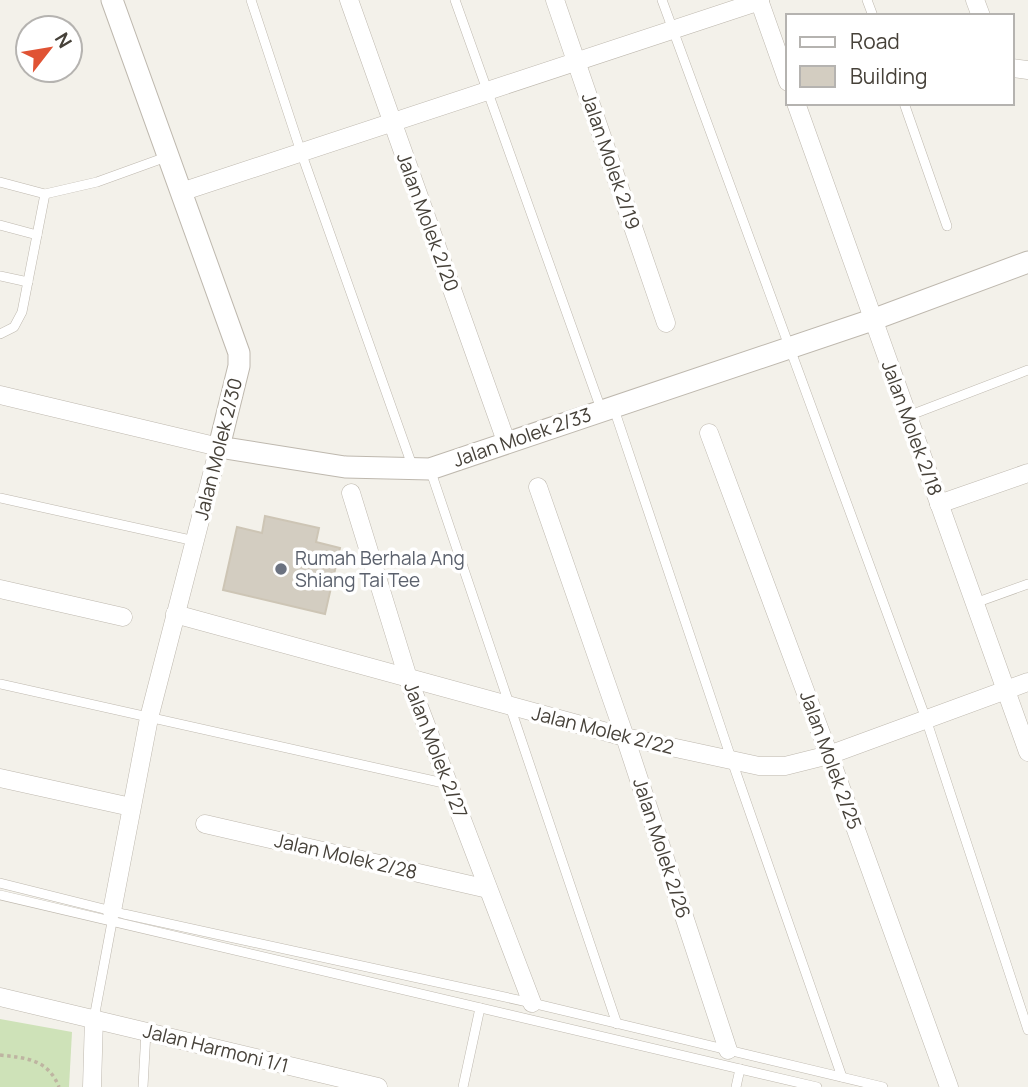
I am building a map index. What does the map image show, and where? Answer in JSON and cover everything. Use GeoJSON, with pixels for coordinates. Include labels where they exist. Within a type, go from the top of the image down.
{"type":"FeatureCollection","features":[{"type":"Feature","properties":{"kind":"street","name":"Jalan Molek 2/30"},"geometry":{"type":"LineString","coordinates":[[112,0],[239,353],[239,366],[149,718],[112,916]]}},
{"type":"Feature","properties":{"kind":"street","name":"Jalan Molek 2/20"},"geometry":{"type":"LineString","coordinates":[[349,0],[507,444]]}},
{"type":"Feature","properties":{"kind":"street","name":"Jalan Molek 2/19"},"geometry":{"type":"LineString","coordinates":[[555,0],[666,323]]}},
{"type":"Feature","properties":{"kind":"street"},"geometry":{"type":"LineString","coordinates":[[181,192],[760,1],[786,76]]}},
{"type":"Feature","properties":{"kind":"street","name":"Jalan Molek 2/18"},"geometry":{"type":"LineString","coordinates":[[797,105],[1028,752]]}},
{"type":"Feature","properties":{"kind":"street","name":"Jalan Molek 2/33"},"geometry":{"type":"LineString","coordinates":[[0,395],[219,447],[345,467],[422,469],[507,444],[607,407],[872,320],[1028,262]]}},
{"type":"Feature","properties":{"kind":"street","name":"Jalan Molek 2/25"},"geometry":{"type":"LineString","coordinates":[[709,433],[949,1087]]}},
{"type":"Feature","properties":{"kind":"street"},"geometry":{"type":"LineString","coordinates":[[940,504],[1028,473]]}},
{"type":"Feature","properties":{"kind":"street","name":"Jalan Molek 2/26"},"geometry":{"type":"LineString","coordinates":[[538,487],[625,737],[728,1050]]}},
{"type":"Feature","properties":{"kind":"street","name":"Jalan Molek 2/27"},"geometry":{"type":"LineString","coordinates":[[351,493],[408,678],[532,1003]]}},
{"type":"Feature","properties":{"kind":"street"},"geometry":{"type":"LineString","coordinates":[[0,589],[123,617]]}},
{"type":"Feature","properties":{"kind":"street","name":"Jalan Molek 2/22"},"geometry":{"type":"LineString","coordinates":[[175,614],[625,737],[759,766],[785,766],[829,755],[1028,682]]}},
{"type":"Feature","properties":{"kind":"street"},"geometry":{"type":"LineString","coordinates":[[0,778],[131,807]]}},
{"type":"Feature","properties":{"kind":"street","name":"Jalan Molek 2/28"},"geometry":{"type":"LineString","coordinates":[[205,824],[488,889]]}},
{"type":"Feature","properties":{"kind":"street","name":"Jalan Harmoni 1/1"},"geometry":{"type":"LineString","coordinates":[[0,997],[378,1087]]}},
{"type":"Feature","properties":{"kind":"street"},"geometry":{"type":"LineString","coordinates":[[92,1087],[94,1018]]}},
{"type":"Feature","properties":{"kind":"lane"},"geometry":{"type":"LineString","coordinates":[[251,0],[301,152],[510,705],[617,1024]]}},
{"type":"Feature","properties":{"kind":"lane"},"geometry":{"type":"LineString","coordinates":[[454,0],[607,407],[842,1077]]}},
{"type":"Feature","properties":{"kind":"lane"},"geometry":{"type":"LineString","coordinates":[[663,0],[926,719],[1028,1030]]}},
{"type":"Feature","properties":{"kind":"lane"},"geometry":{"type":"LineString","coordinates":[[905,105],[947,226]]}},
{"type":"Feature","properties":{"kind":"lane"},"geometry":{"type":"LineString","coordinates":[[0,182],[45,194],[97,183],[169,156]]}},
{"type":"Feature","properties":{"kind":"lane"},"geometry":{"type":"LineString","coordinates":[[0,334],[14,327],[22,312],[45,194]]}},
{"type":"Feature","properties":{"kind":"lane"},"geometry":{"type":"LineString","coordinates":[[0,225],[37,235]]}},
{"type":"Feature","properties":{"kind":"lane"},"geometry":{"type":"LineString","coordinates":[[0,276],[28,282]]}},
{"type":"Feature","properties":{"kind":"lane"},"geometry":{"type":"LineString","coordinates":[[908,416],[1028,370]]}},
{"type":"Feature","properties":{"kind":"lane"},"geometry":{"type":"LineString","coordinates":[[0,498],[195,541]]}},
{"type":"Feature","properties":{"kind":"lane"},"geometry":{"type":"LineString","coordinates":[[975,603],[1028,584]]}},
{"type":"Feature","properties":{"kind":"lane"},"geometry":{"type":"LineString","coordinates":[[0,684],[448,784]]}},
{"type":"Feature","properties":{"kind":"lane"},"geometry":{"type":"LineString","coordinates":[[0,883],[112,916],[480,1008],[817,1087]]}},
{"type":"Feature","properties":{"kind":"lane"},"geometry":{"type":"LineString","coordinates":[[0,895],[532,1003],[883,1087]]}},
{"type":"Feature","properties":{"kind":"lane"},"geometry":{"type":"LineString","coordinates":[[94,1018],[112,916]]}},
{"type":"Feature","properties":{"kind":"lane"},"geometry":{"type":"LineString","coordinates":[[463,1087],[480,1008]]}},
{"type":"Feature","properties":{"kind":"lane"},"geometry":{"type":"LineString","coordinates":[[143,1087],[146,1031]]}},
{"type":"Feature","properties":{"kind":"lane"},"geometry":{"type":"LineString","coordinates":[[736,1087],[740,1069]]}},
{"type":"Feature","properties":{"kind":"path"},"geometry":{"type":"LineString","coordinates":[[0,1055],[33,1059],[54,1076],[59,1087]]}},
{"type":"Feature","properties":{"kind":"green space"},"geometry":{"type":"Polygon","coordinates":[[[0,1019],[72,1032],[69,1087],[0,1087],[0,1019]]]}},
{"type":"Feature","properties":{"kind":"building","name":"Rumah Berhala Ang Shiang Tai Tee"},"geometry":{"type":"Polygon","coordinates":[[[265,516],[319,528],[316,542],[340,548],[325,614],[223,590],[237,527],[262,533],[265,516]]]}},
{"type":"Feature","properties":{"kind":"place","name":"Rumah Berhala Ang Shiang Tai Tee"},"geometry":{"type":"Point","coordinates":[281,569]}}]}
